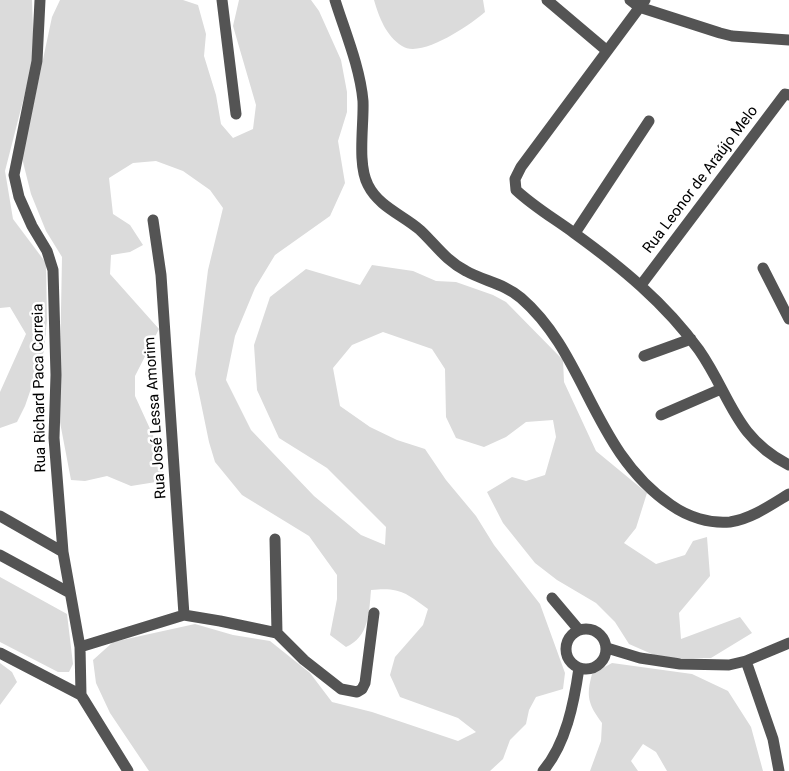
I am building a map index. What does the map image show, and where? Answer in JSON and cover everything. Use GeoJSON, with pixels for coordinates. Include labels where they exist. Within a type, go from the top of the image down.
{"type":"FeatureCollection","features":[{"type":"Feature","properties":{"kind":"street","name":"Rua Richard Paca Correia"},"geometry":{"type":"LineString","coordinates":[[40,0],[37,61],[14,175],[19,197],[32,226],[47,251],[53,270],[56,375],[54,438],[63,552],[80,647],[81,695],[94,720],[128,771]]}},
{"type":"Feature","properties":{"kind":"street"},"geometry":{"type":"LineString","coordinates":[[222,0],[236,114]]}},
{"type":"Feature","properties":{"kind":"street"},"geometry":{"type":"LineString","coordinates":[[335,0],[355,63],[363,99],[363,173],[368,186],[389,209],[421,231],[450,262],[467,272],[494,281],[520,296],[536,312],[560,345],[616,450],[638,478],[680,512],[704,520],[730,522],[755,514],[789,494]]}},
{"type":"Feature","properties":{"kind":"street"},"geometry":{"type":"LineString","coordinates":[[547,0],[606,50]]}},
{"type":"Feature","properties":{"kind":"street"},"geometry":{"type":"LineString","coordinates":[[789,40],[732,36],[638,2],[515,179],[516,190],[520,195],[575,233],[641,285],[671,313],[691,339],[749,436],[768,452],[789,465]]}},
{"type":"Feature","properties":{"kind":"street","name":"Rua Leonor de Araújo Melo"},"geometry":{"type":"LineString","coordinates":[[641,285],[788,92]]}},
{"type":"Feature","properties":{"kind":"street"},"geometry":{"type":"LineString","coordinates":[[575,233],[649,120]]}},
{"type":"Feature","properties":{"kind":"street","name":"Rua José Lessa Amorim"},"geometry":{"type":"LineString","coordinates":[[154,220],[161,275],[184,615]]}},
{"type":"Feature","properties":{"kind":"street"},"geometry":{"type":"LineString","coordinates":[[762,268],[789,318]]}},
{"type":"Feature","properties":{"kind":"street"},"geometry":{"type":"LineString","coordinates":[[644,356],[691,339]]}},
{"type":"Feature","properties":{"kind":"street"},"geometry":{"type":"LineString","coordinates":[[661,415],[721,389]]}},
{"type":"Feature","properties":{"kind":"street"},"geometry":{"type":"LineString","coordinates":[[0,516],[63,552]]}},
{"type":"Feature","properties":{"kind":"street"},"geometry":{"type":"LineString","coordinates":[[275,539],[277,633]]}},
{"type":"Feature","properties":{"kind":"street"},"geometry":{"type":"LineString","coordinates":[[0,556],[70,592]]}},
{"type":"Feature","properties":{"kind":"street"},"geometry":{"type":"LineString","coordinates":[[552,598],[579,630]]}},
{"type":"Feature","properties":{"kind":"street"},"geometry":{"type":"LineString","coordinates":[[80,647],[184,615],[277,633],[304,660],[341,689],[357,692],[362,689],[365,683],[374,613]]}},
{"type":"Feature","properties":{"kind":"street"},"geometry":{"type":"LineString","coordinates":[[585,629],[597,632],[607,648],[606,655],[598,666],[586,669],[579,668],[569,659],[566,646],[573,634],[585,629]]}},
{"type":"Feature","properties":{"kind":"street"},"geometry":{"type":"LineString","coordinates":[[607,648],[640,658],[680,664],[729,665],[746,661],[789,642]]}},
{"type":"Feature","properties":{"kind":"street"},"geometry":{"type":"LineString","coordinates":[[0,653],[81,695]]}},
{"type":"Feature","properties":{"kind":"street"},"geometry":{"type":"LineString","coordinates":[[746,661],[773,739],[778,771]]}},
{"type":"Feature","properties":{"kind":"street"},"geometry":{"type":"LineString","coordinates":[[543,771],[549,764],[564,735],[576,691],[579,668]]}},
{"type":"Feature","properties":{"kind":"shaded area"},"geometry":{"type":"Polygon","coordinates":[[[0,0],[32,0],[34,58],[5,171],[13,219],[46,263],[47,320],[44,351],[25,406],[17,422],[0,428],[0,392],[26,334],[10,307],[0,308],[0,0]]]}},
{"type":"Feature","properties":{"kind":"shaded area"},"geometry":{"type":"Polygon","coordinates":[[[60,0],[183,0],[198,5],[206,34],[204,56],[216,95],[221,124],[233,138],[253,129],[256,105],[233,26],[239,0],[311,0],[319,11],[341,60],[347,92],[347,112],[338,141],[345,183],[330,216],[275,255],[255,288],[235,336],[226,380],[251,430],[314,496],[361,535],[385,545],[386,527],[327,468],[279,438],[257,390],[254,345],[270,297],[306,269],[360,285],[372,265],[413,271],[436,281],[456,282],[493,295],[506,302],[563,360],[564,382],[596,451],[647,493],[636,528],[624,543],[656,564],[685,555],[693,541],[707,537],[710,576],[679,613],[681,639],[740,617],[752,633],[711,658],[661,658],[629,644],[615,622],[596,603],[557,580],[535,563],[503,523],[487,492],[512,477],[526,481],[545,475],[556,437],[553,420],[526,422],[506,437],[484,447],[456,438],[446,417],[445,369],[432,349],[383,332],[352,345],[333,368],[340,406],[370,427],[397,440],[425,449],[446,480],[476,516],[494,545],[540,604],[565,673],[563,689],[536,697],[529,710],[526,724],[510,740],[503,759],[490,771],[149,771],[110,713],[96,683],[93,660],[113,642],[195,624],[233,635],[270,641],[310,673],[332,702],[372,712],[458,741],[476,732],[458,718],[400,697],[390,675],[395,657],[423,625],[428,609],[396,590],[371,590],[368,616],[363,631],[354,643],[346,647],[330,635],[337,599],[337,575],[309,536],[242,495],[215,462],[195,374],[208,270],[223,208],[210,190],[183,171],[156,161],[133,163],[109,178],[113,214],[130,225],[143,245],[130,252],[111,255],[110,274],[159,329],[135,376],[135,396],[162,455],[163,472],[156,482],[131,486],[107,476],[85,481],[71,480],[59,417],[62,257],[46,231],[31,194],[22,158],[52,17],[60,0]]]}},
{"type":"Feature","properties":{"kind":"shaded area"},"geometry":{"type":"Polygon","coordinates":[[[374,0],[483,0],[485,12],[445,39],[421,48],[410,49],[396,42],[387,32],[374,0]]]}},
{"type":"Feature","properties":{"kind":"shaded area"},"geometry":{"type":"Polygon","coordinates":[[[0,577],[67,614],[73,664],[69,672],[58,672],[0,642],[0,577]]]}},
{"type":"Feature","properties":{"kind":"shaded area"},"geometry":{"type":"Polygon","coordinates":[[[0,663],[12,672],[17,682],[0,705],[0,663]]]}},
{"type":"Feature","properties":{"kind":"shaded area"},"geometry":{"type":"Polygon","coordinates":[[[612,663],[692,674],[728,691],[751,727],[763,771],[667,771],[656,752],[643,744],[631,761],[638,771],[590,771],[601,741],[602,723],[591,705],[589,694],[590,682],[592,674],[612,663]]]}}]}
